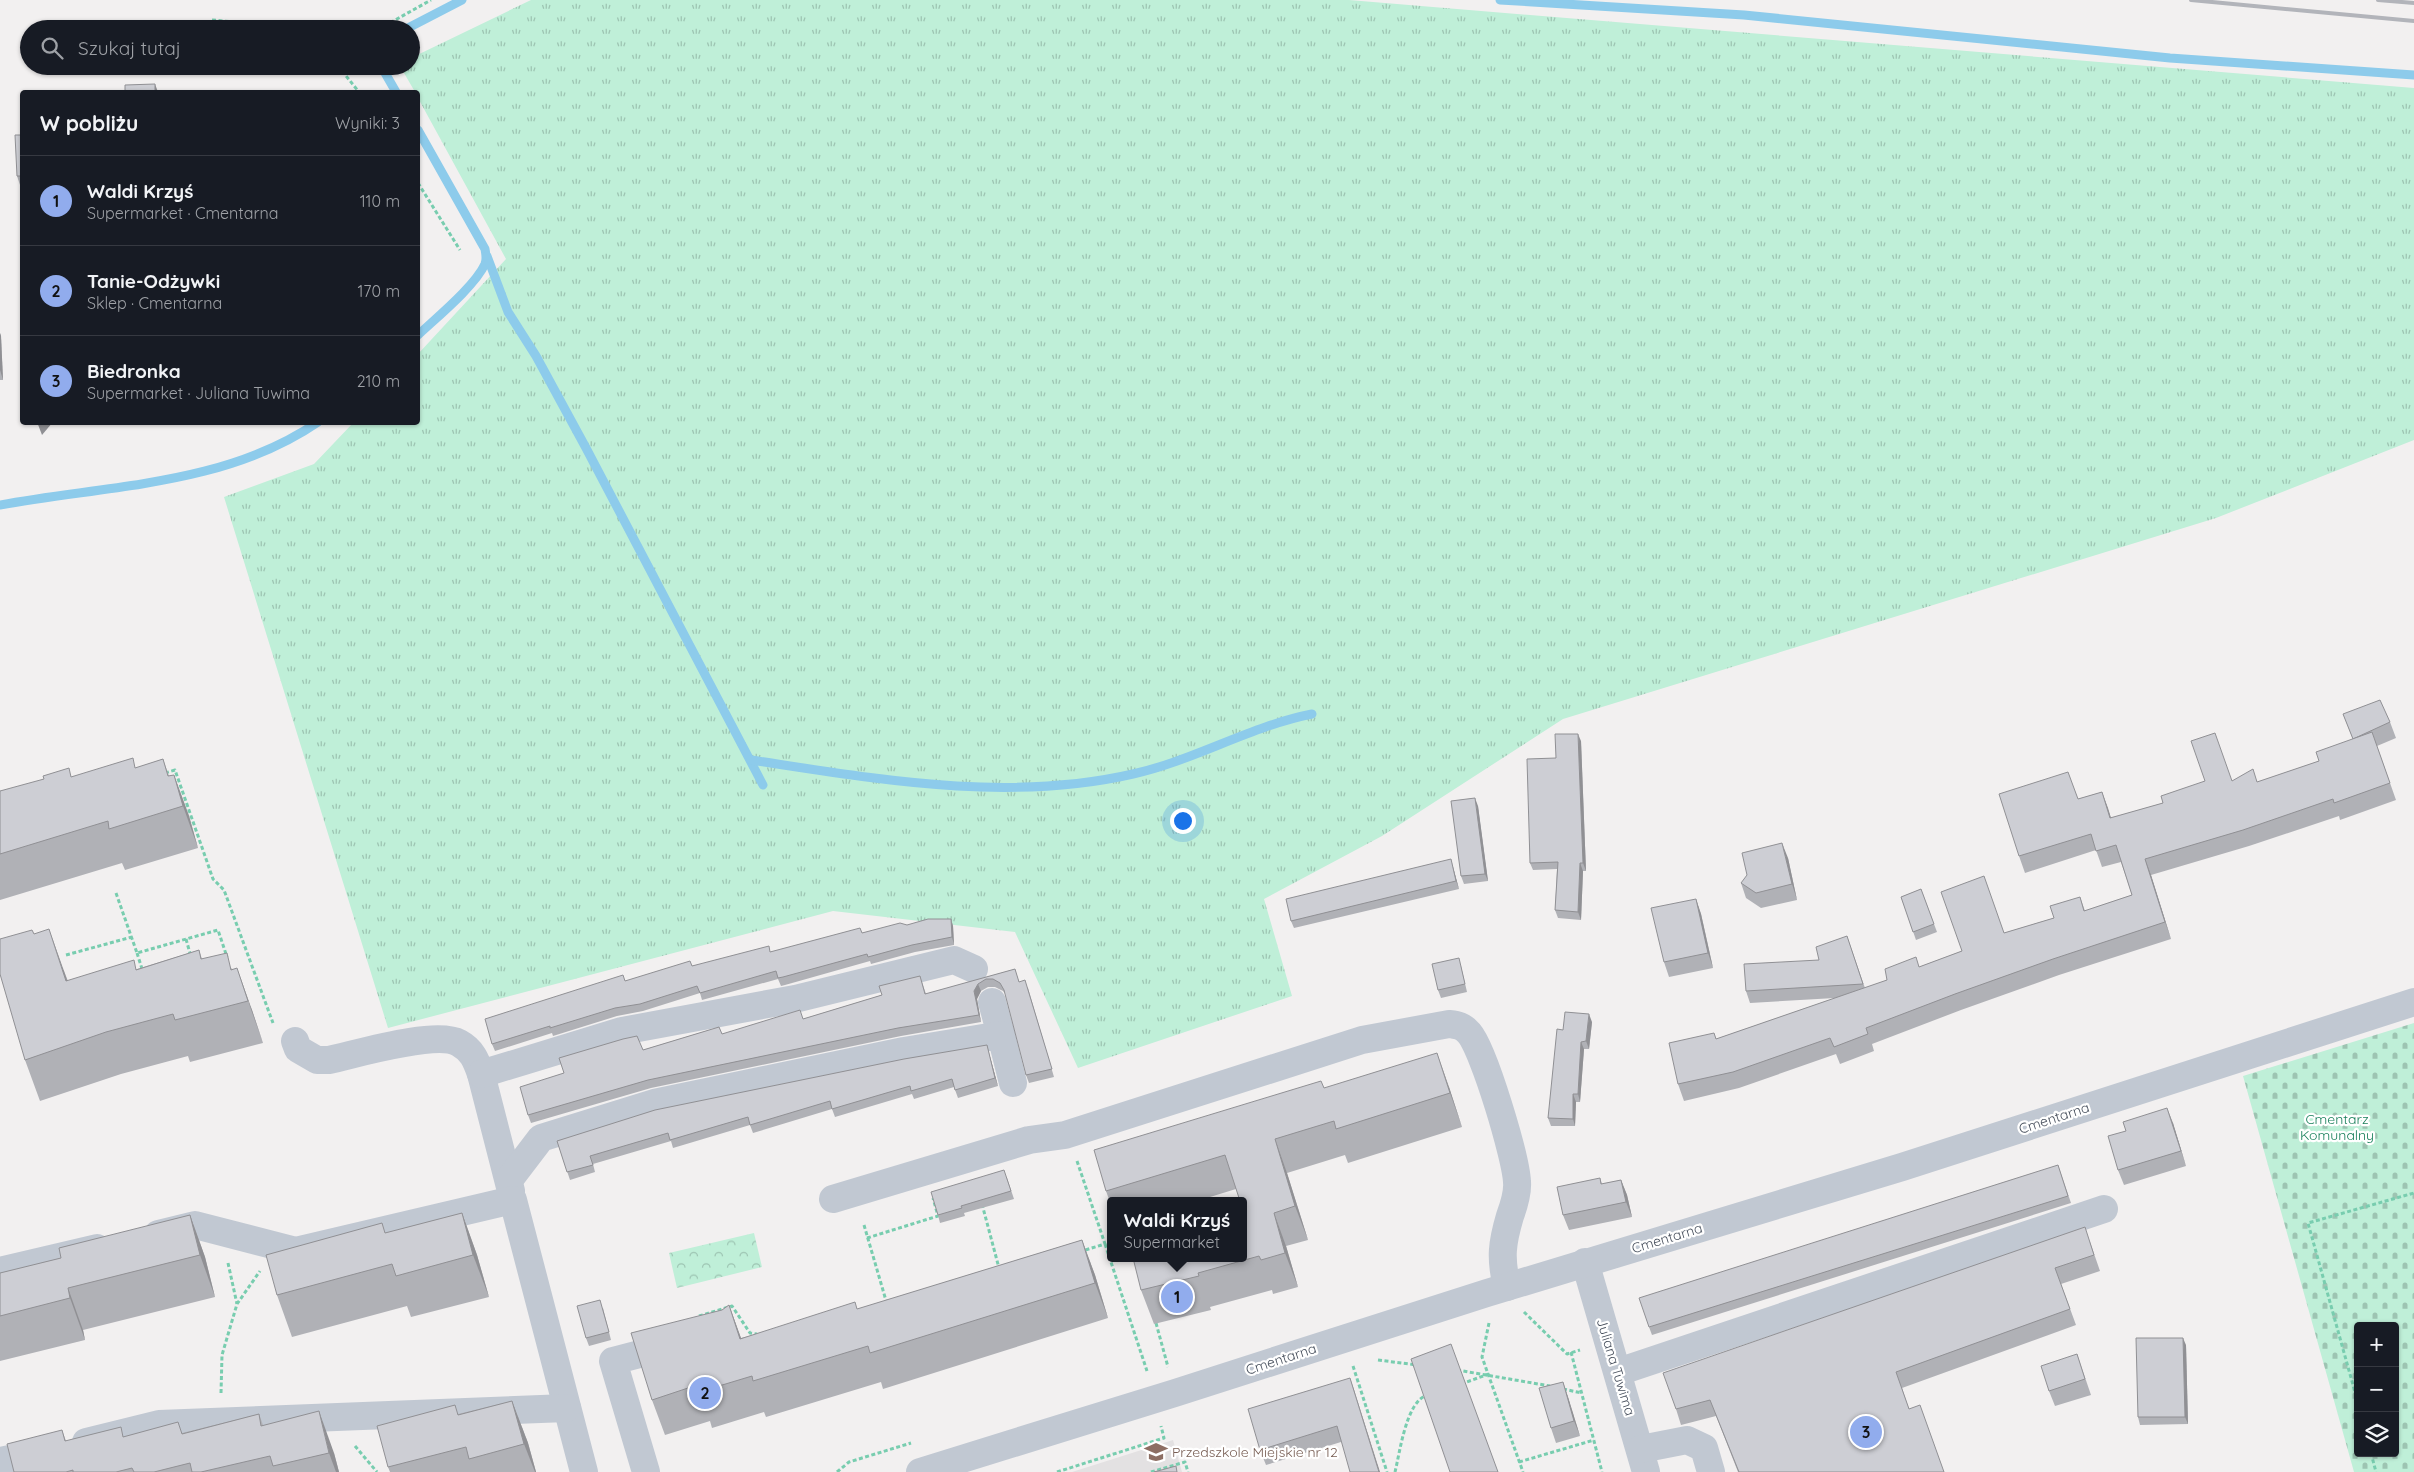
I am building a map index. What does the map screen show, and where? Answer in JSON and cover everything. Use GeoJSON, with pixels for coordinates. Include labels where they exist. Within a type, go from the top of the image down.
{"type":"FeatureCollection","features":[{"type":"Feature","properties":{"kind":"street"},"geometry":{"type":"LineString","coordinates":[[481,1074],[622,1031],[795,999],[954,960],[974,969]]}},
{"type":"Feature","properties":{"kind":"street"},"geometry":{"type":"LineString","coordinates":[[992,1002],[1013,1083]]}},
{"type":"Feature","properties":{"kind":"street","name":"Cmentarna"},"geometry":{"type":"LineString","coordinates":[[931,1470],[1585,1262],[1902,1167],[2414,1002]]}},
{"type":"Feature","properties":{"kind":"street"},"geometry":{"type":"LineString","coordinates":[[832,1200],[1029,1140],[1065,1135],[1362,1040],[1449,1024],[1462,1026],[1470,1034],[1476,1045],[1502,1117],[1515,1164],[1518,1184],[1501,1254],[1507,1287]]}},
{"type":"Feature","properties":{"kind":"street"},"geometry":{"type":"LineString","coordinates":[[285,1034],[307,1056],[323,1060],[434,1038],[457,1042],[467,1048],[475,1057],[584,1472]]}},
{"type":"Feature","properties":{"kind":"street"},"geometry":{"type":"LineString","coordinates":[[0,1271],[195,1225],[296,1251],[511,1190],[540,1138],[654,1103],[904,1051],[1001,1035]]}},
{"type":"Feature","properties":{"kind":"street"},"geometry":{"type":"LineString","coordinates":[[1618,1372],[2104,1209]]}},
{"type":"Feature","properties":{"kind":"street","name":"Juliana Tuwima"},"geometry":{"type":"LineString","coordinates":[[1585,1262],[1643,1460]]}},
{"type":"Feature","properties":{"kind":"street"},"geometry":{"type":"LineString","coordinates":[[646,1472],[613,1361],[695,1328]]}},
{"type":"Feature","properties":{"kind":"street"},"geometry":{"type":"LineString","coordinates":[[1,1472],[0,1461],[159,1424],[567,1408]]}},
{"type":"Feature","properties":{"kind":"street"},"geometry":{"type":"LineString","coordinates":[[1643,1460],[1687,1440],[1704,1448],[1711,1472]]}},
{"type":"Feature","properties":{"kind":"path"},"geometry":{"type":"LineString","coordinates":[[395,20],[430,0]]}},
{"type":"Feature","properties":{"kind":"path"},"geometry":{"type":"LineString","coordinates":[[345,75],[357,90]]}},
{"type":"Feature","properties":{"kind":"path"},"geometry":{"type":"LineString","coordinates":[[420,186],[460,250]]}},
{"type":"Feature","properties":{"kind":"path"},"geometry":{"type":"LineString","coordinates":[[159,775],[175,770],[213,879],[224,890],[285,1034]]}},
{"type":"Feature","properties":{"kind":"path"},"geometry":{"type":"LineString","coordinates":[[116,893],[145,979]]}},
{"type":"Feature","properties":{"kind":"path"},"geometry":{"type":"LineString","coordinates":[[137,953],[218,930],[230,966]]}},
{"type":"Feature","properties":{"kind":"path"},"geometry":{"type":"LineString","coordinates":[[66,955],[132,936]]}},
{"type":"Feature","properties":{"kind":"path"},"geometry":{"type":"LineString","coordinates":[[186,940],[194,965]]}},
{"type":"Feature","properties":{"kind":"path"},"geometry":{"type":"LineString","coordinates":[[1074,1153],[1107,1250]]}},
{"type":"Feature","properties":{"kind":"path"},"geometry":{"type":"LineString","coordinates":[[867,1238],[938,1216],[932,1195],[940,1193]]}},
{"type":"Feature","properties":{"kind":"path"},"geometry":{"type":"LineString","coordinates":[[2354,1389],[2308,1223],[2414,1193]]}},
{"type":"Feature","properties":{"kind":"path"},"geometry":{"type":"LineString","coordinates":[[981,1201],[1001,1276]]}},
{"type":"Feature","properties":{"kind":"path"},"geometry":{"type":"LineString","coordinates":[[864,1225],[888,1308],[881,1308]]}},
{"type":"Feature","properties":{"kind":"path"},"geometry":{"type":"LineString","coordinates":[[1076,1253],[1105,1244]]}},
{"type":"Feature","properties":{"kind":"path"},"geometry":{"type":"LineString","coordinates":[[228,1262],[237,1304]]}},
{"type":"Feature","properties":{"kind":"path"},"geometry":{"type":"LineString","coordinates":[[1111,1262],[1148,1374]]}},
{"type":"Feature","properties":{"kind":"path"},"geometry":{"type":"LineString","coordinates":[[221,1397],[222,1355],[237,1304],[264,1264]]}},
{"type":"Feature","properties":{"kind":"path"},"geometry":{"type":"LineString","coordinates":[[695,1328],[732,1306],[750,1333],[765,1336]]}},
{"type":"Feature","properties":{"kind":"path"},"geometry":{"type":"LineString","coordinates":[[1490,1321],[1482,1357],[1523,1472]]}},
{"type":"Feature","properties":{"kind":"path"},"geometry":{"type":"LineString","coordinates":[[1156,1323],[1170,1374]]}},
{"type":"Feature","properties":{"kind":"path"},"geometry":{"type":"LineString","coordinates":[[1571,1352],[1602,1472]]}},
{"type":"Feature","properties":{"kind":"path"},"geometry":{"type":"LineString","coordinates":[[1369,1358],[1424,1366]]}},
{"type":"Feature","properties":{"kind":"path"},"geometry":{"type":"LineString","coordinates":[[1353,1365],[1387,1472]]}},
{"type":"Feature","properties":{"kind":"path"},"geometry":{"type":"LineString","coordinates":[[1452,1369],[1489,1374],[1582,1393]]}},
{"type":"Feature","properties":{"kind":"path"},"geometry":{"type":"LineString","coordinates":[[1456,1386],[1489,1374]]}},
{"type":"Feature","properties":{"kind":"path"},"geometry":{"type":"LineString","coordinates":[[1395,1472],[1410,1412],[1422,1397],[1430,1394]]}},
{"type":"Feature","properties":{"kind":"path"},"geometry":{"type":"LineString","coordinates":[[1519,1462],[1594,1440]]}},
{"type":"Feature","properties":{"kind":"path"},"geometry":{"type":"LineString","coordinates":[[2372,1457],[2376,1472]]}},
{"type":"Feature","properties":{"kind":"path"},"geometry":{"type":"LineString","coordinates":[[1151,1472],[1185,1462],[1188,1472]]}},
{"type":"Feature","properties":{"kind":"shaded area","name":"Przedszkole Miejskie nr 12"},"geometry":{"type":"Polygon","coordinates":[[[1173,1440],[1182,1472],[1072,1472],[1173,1440]]]}},
{"type":"Feature","properties":{"kind":"green space"},"geometry":{"type":"Polygon","coordinates":[[[531,0],[1349,0],[2414,88],[2414,440],[2216,518],[1563,719],[1382,836],[1264,899],[1292,996],[1078,1068],[1015,932],[833,911],[388,1028],[224,497],[314,464],[351,425],[420,425],[420,352],[506,259],[420,102],[420,90],[414,90],[405,75],[420,75],[420,54],[531,0]]]}},
{"type":"Feature","properties":{"kind":"green space","name":"Cmentarz Komunalny"},"geometry":{"type":"Polygon","coordinates":[[[2414,1023],[2414,1472],[2354,1472],[2243,1076],[2414,1023]]]}},
{"type":"Feature","properties":{"kind":"green space"},"geometry":{"type":"Polygon","coordinates":[[[754,1233],[762,1267],[677,1288],[669,1253],[754,1233]]]}},
{"type":"Feature","properties":{"kind":"building"},"geometry":{"type":"Polygon","coordinates":[[[155,84],[155,90],[125,90],[125,85],[155,84]]]}},
{"type":"Feature","properties":{"kind":"building"},"geometry":{"type":"Polygon","coordinates":[[[15,135],[20,135],[20,176],[17,176],[15,135]]]}},
{"type":"Feature","properties":{"kind":"building"},"geometry":{"type":"Polygon","coordinates":[[[2380,700],[2390,722],[2353,739],[2343,714],[2380,700]]]}},
{"type":"Feature","properties":{"kind":"building"},"geometry":{"type":"Polygon","coordinates":[[[2372,732],[2390,783],[2334,803],[2333,799],[2243,830],[2145,859],[2165,922],[1955,994],[1866,1028],[1868,1034],[1834,1047],[1830,1038],[1733,1072],[1678,1084],[1669,1043],[1714,1033],[1716,1039],[1887,980],[1885,969],[1916,957],[1919,967],[1962,951],[1941,892],[1984,876],[2004,933],[2054,918],[2050,906],[2080,897],[2084,911],[2132,895],[2116,845],[2096,851],[2091,834],[2019,856],[1999,794],[2068,772],[2078,799],[2102,792],[2110,818],[2163,803],[2161,796],[2205,781],[2191,741],[2215,733],[2232,781],[2253,769],[2257,782],[2319,761],[2316,752],[2372,732]]]}},
{"type":"Feature","properties":{"kind":"building"},"geometry":{"type":"Polygon","coordinates":[[[1555,734],[1578,734],[1583,863],[1580,863],[1578,912],[1555,910],[1558,862],[1530,863],[1527,759],[1556,758],[1555,734]]]}},
{"type":"Feature","properties":{"kind":"building"},"geometry":{"type":"Polygon","coordinates":[[[133,758],[135,768],[163,759],[168,776],[174,775],[183,806],[109,829],[108,821],[0,854],[0,791],[44,779],[43,776],[69,768],[71,777],[133,758]]]}},
{"type":"Feature","properties":{"kind":"building"},"geometry":{"type":"Polygon","coordinates":[[[1475,798],[1485,874],[1461,876],[1451,801],[1475,798]]]}},
{"type":"Feature","properties":{"kind":"building"},"geometry":{"type":"Polygon","coordinates":[[[1782,843],[1792,884],[1756,893],[1741,883],[1747,875],[1742,853],[1782,843]]]}},
{"type":"Feature","properties":{"kind":"building"},"geometry":{"type":"Polygon","coordinates":[[[1451,859],[1456,881],[1291,921],[1286,899],[1451,859]]]}},
{"type":"Feature","properties":{"kind":"building"},"geometry":{"type":"Polygon","coordinates":[[[1921,889],[1934,924],[1913,932],[1901,897],[1921,889]]]}},
{"type":"Feature","properties":{"kind":"building"},"geometry":{"type":"Polygon","coordinates":[[[1696,899],[1708,953],[1664,962],[1651,908],[1696,899]]]}},
{"type":"Feature","properties":{"kind":"building"},"geometry":{"type":"Polygon","coordinates":[[[928,919],[951,919],[952,937],[868,957],[867,954],[778,978],[776,971],[700,993],[697,986],[640,1004],[615,1008],[492,1044],[485,1019],[623,975],[625,981],[690,961],[692,966],[769,946],[770,952],[860,928],[862,933],[900,923],[907,925],[928,919]]]}},
{"type":"Feature","properties":{"kind":"building"},"geometry":{"type":"Polygon","coordinates":[[[49,929],[66,981],[134,960],[136,970],[199,950],[201,959],[227,953],[231,970],[237,968],[248,1001],[175,1020],[173,1014],[106,1032],[25,1060],[0,974],[0,939],[32,930],[34,934],[49,929]]]}},
{"type":"Feature","properties":{"kind":"building"},"geometry":{"type":"Polygon","coordinates":[[[1847,936],[1863,984],[1746,991],[1744,964],[1819,960],[1816,947],[1847,936]]]}},
{"type":"Feature","properties":{"kind":"building"},"geometry":{"type":"Polygon","coordinates":[[[1459,958],[1465,984],[1438,990],[1432,964],[1459,958]]]}},
{"type":"Feature","properties":{"kind":"building"},"geometry":{"type":"Polygon","coordinates":[[[1015,969],[1019,982],[1025,980],[1052,1069],[1026,1075],[1004,990],[1000,983],[993,979],[986,979],[978,984],[974,991],[979,1015],[898,1028],[648,1080],[528,1115],[520,1087],[564,1073],[559,1058],[623,1039],[637,1036],[643,1050],[719,1027],[722,1034],[800,1010],[803,1019],[882,995],[879,986],[920,976],[925,994],[1015,969]]]}},
{"type":"Feature","properties":{"kind":"building"},"geometry":{"type":"Polygon","coordinates":[[[1565,1012],[1589,1014],[1586,1041],[1581,1042],[1578,1094],[1573,1094],[1573,1119],[1548,1118],[1557,1029],[1563,1030],[1565,1012]]]}},
{"type":"Feature","properties":{"kind":"building"},"geometry":{"type":"Polygon","coordinates":[[[987,1045],[995,1078],[955,1090],[952,1079],[911,1091],[910,1086],[832,1109],[830,1101],[750,1125],[748,1117],[670,1140],[668,1133],[590,1156],[593,1165],[567,1172],[557,1141],[655,1110],[904,1059],[987,1045]]]}},
{"type":"Feature","properties":{"kind":"building"},"geometry":{"type":"Polygon","coordinates":[[[1437,1053],[1450,1093],[1336,1129],[1334,1121],[1275,1139],[1295,1206],[1274,1213],[1285,1253],[1261,1260],[1259,1256],[1247,1259],[1247,1197],[1239,1197],[1225,1155],[1106,1191],[1094,1150],[1321,1081],[1324,1088],[1437,1053]]]}},
{"type":"Feature","properties":{"kind":"building"},"geometry":{"type":"Polygon","coordinates":[[[2167,1108],[2181,1151],[2118,1170],[2108,1136],[2126,1131],[2123,1122],[2167,1108]]]}},
{"type":"Feature","properties":{"kind":"building"},"geometry":{"type":"Polygon","coordinates":[[[2058,1165],[2068,1196],[1649,1327],[1639,1298],[2058,1165]]]}},
{"type":"Feature","properties":{"kind":"building"},"geometry":{"type":"Polygon","coordinates":[[[1004,1170],[1011,1191],[938,1215],[931,1192],[1004,1170]]]}},
{"type":"Feature","properties":{"kind":"building"},"geometry":{"type":"Polygon","coordinates":[[[1600,1178],[1601,1184],[1621,1180],[1626,1202],[1563,1215],[1557,1187],[1600,1178]]]}},
{"type":"Feature","properties":{"kind":"building"},"geometry":{"type":"Polygon","coordinates":[[[462,1213],[473,1255],[396,1276],[392,1264],[277,1295],[266,1255],[382,1223],[385,1233],[462,1213]]]}},
{"type":"Feature","properties":{"kind":"building"},"geometry":{"type":"Polygon","coordinates":[[[190,1215],[200,1255],[68,1288],[70,1298],[0,1316],[0,1273],[61,1258],[59,1248],[190,1215]]]}},
{"type":"Feature","properties":{"kind":"building"},"geometry":{"type":"Polygon","coordinates":[[[2085,1227],[2094,1255],[2055,1268],[2070,1309],[1896,1372],[1909,1409],[1920,1405],[1944,1472],[1739,1472],[1710,1400],[1676,1409],[1663,1373],[2085,1227]]]}},
{"type":"Feature","properties":{"kind":"building"},"geometry":{"type":"Polygon","coordinates":[[[1082,1240],[1095,1283],[870,1353],[868,1346],[753,1381],[752,1376],[699,1392],[697,1385],[652,1400],[631,1333],[722,1310],[729,1305],[740,1339],[855,1302],[857,1309],[1082,1240]]]}},
{"type":"Feature","properties":{"kind":"building"},"geometry":{"type":"Polygon","coordinates":[[[1134,1262],[1237,1262],[1198,1273],[1199,1276],[1141,1290],[1134,1262]]]}},
{"type":"Feature","properties":{"kind":"building"},"geometry":{"type":"Polygon","coordinates":[[[600,1300],[609,1332],[586,1338],[577,1306],[600,1300]]]}},
{"type":"Feature","properties":{"kind":"building"},"geometry":{"type":"Polygon","coordinates":[[[2136,1338],[2183,1338],[2185,1417],[2138,1417],[2136,1338]]]}},
{"type":"Feature","properties":{"kind":"building"},"geometry":{"type":"Polygon","coordinates":[[[1451,1344],[1498,1472],[1450,1472],[1411,1359],[1451,1344]]]}},
{"type":"Feature","properties":{"kind":"building"},"geometry":{"type":"Polygon","coordinates":[[[2077,1354],[2085,1379],[2049,1391],[2041,1366],[2077,1354]]]}},
{"type":"Feature","properties":{"kind":"building"},"geometry":{"type":"Polygon","coordinates":[[[1350,1378],[1379,1472],[1350,1472],[1337,1426],[1260,1450],[1248,1409],[1350,1378]]]}},
{"type":"Feature","properties":{"kind":"building"},"geometry":{"type":"Polygon","coordinates":[[[1563,1382],[1574,1421],[1551,1428],[1539,1388],[1563,1382]]]}},
{"type":"Feature","properties":{"kind":"building"},"geometry":{"type":"Polygon","coordinates":[[[512,1401],[524,1444],[469,1459],[466,1447],[388,1467],[377,1426],[455,1405],[458,1415],[512,1401]]]}},
{"type":"Feature","properties":{"kind":"building"},"geometry":{"type":"Polygon","coordinates":[[[319,1411],[329,1453],[273,1466],[270,1456],[201,1472],[192,1472],[190,1463],[154,1472],[134,1472],[132,1468],[116,1472],[73,1472],[73,1470],[66,1472],[14,1472],[7,1444],[62,1430],[65,1441],[121,1427],[123,1437],[178,1422],[182,1434],[259,1414],[261,1426],[319,1411]]]}},
{"type":"Feature","properties":{"kind":"building"},"geometry":{"type":"Polygon","coordinates":[[[1176,1466],[1177,1472],[1154,1472],[1176,1466]]]}},
{"type":"Feature","properties":{"kind":"waterway"},"geometry":{"type":"LineString","coordinates":[[420,22],[462,0]]}},
{"type":"Feature","properties":{"kind":"waterway"},"geometry":{"type":"LineString","coordinates":[[1500,0],[1744,15],[2170,58],[2414,75]]}},
{"type":"Feature","properties":{"kind":"waterway"},"geometry":{"type":"LineString","coordinates":[[386,75],[395,90]]}},
{"type":"Feature","properties":{"kind":"waterway"},"geometry":{"type":"LineString","coordinates":[[420,134],[485,249],[486,259],[480,273],[473,282],[420,333]]}},
{"type":"Feature","properties":{"kind":"waterway"},"geometry":{"type":"LineString","coordinates":[[487,256],[508,312],[536,356],[586,448],[763,785]]}},
{"type":"Feature","properties":{"kind":"waterway"},"geometry":{"type":"LineString","coordinates":[[0,505],[123,487],[205,471],[244,459],[282,443],[313,425]]}},
{"type":"Feature","properties":{"kind":"waterway"},"geometry":{"type":"LineString","coordinates":[[751,760],[846,774],[942,785],[1038,787],[1086,783],[1156,768],[1267,726],[1312,714]]}},
{"type":"Feature","properties":{"kind":"railway"},"geometry":{"type":"LineString","coordinates":[[2191,0],[2414,21]]}},
{"type":"Feature","properties":{"kind":"railway"},"geometry":{"type":"LineString","coordinates":[[2378,0],[2414,3]]}},
{"type":"Feature","properties":{"kind":"place","name":"Waldi Krzyś"},"geometry":{"type":"Point","coordinates":[1177,1297]}},
{"type":"Feature","properties":{"kind":"place","name":"Tanie-Odżywki"},"geometry":{"type":"Point","coordinates":[705,1393]}},
{"type":"Feature","properties":{"kind":"place","name":"Biedronka"},"geometry":{"type":"Point","coordinates":[1866,1432]}},
{"type":"Feature","properties":{"kind":"place","name":"Przedszkole Miejskie nr 12"},"geometry":{"type":"Point","coordinates":[1156,1452]}}]}
